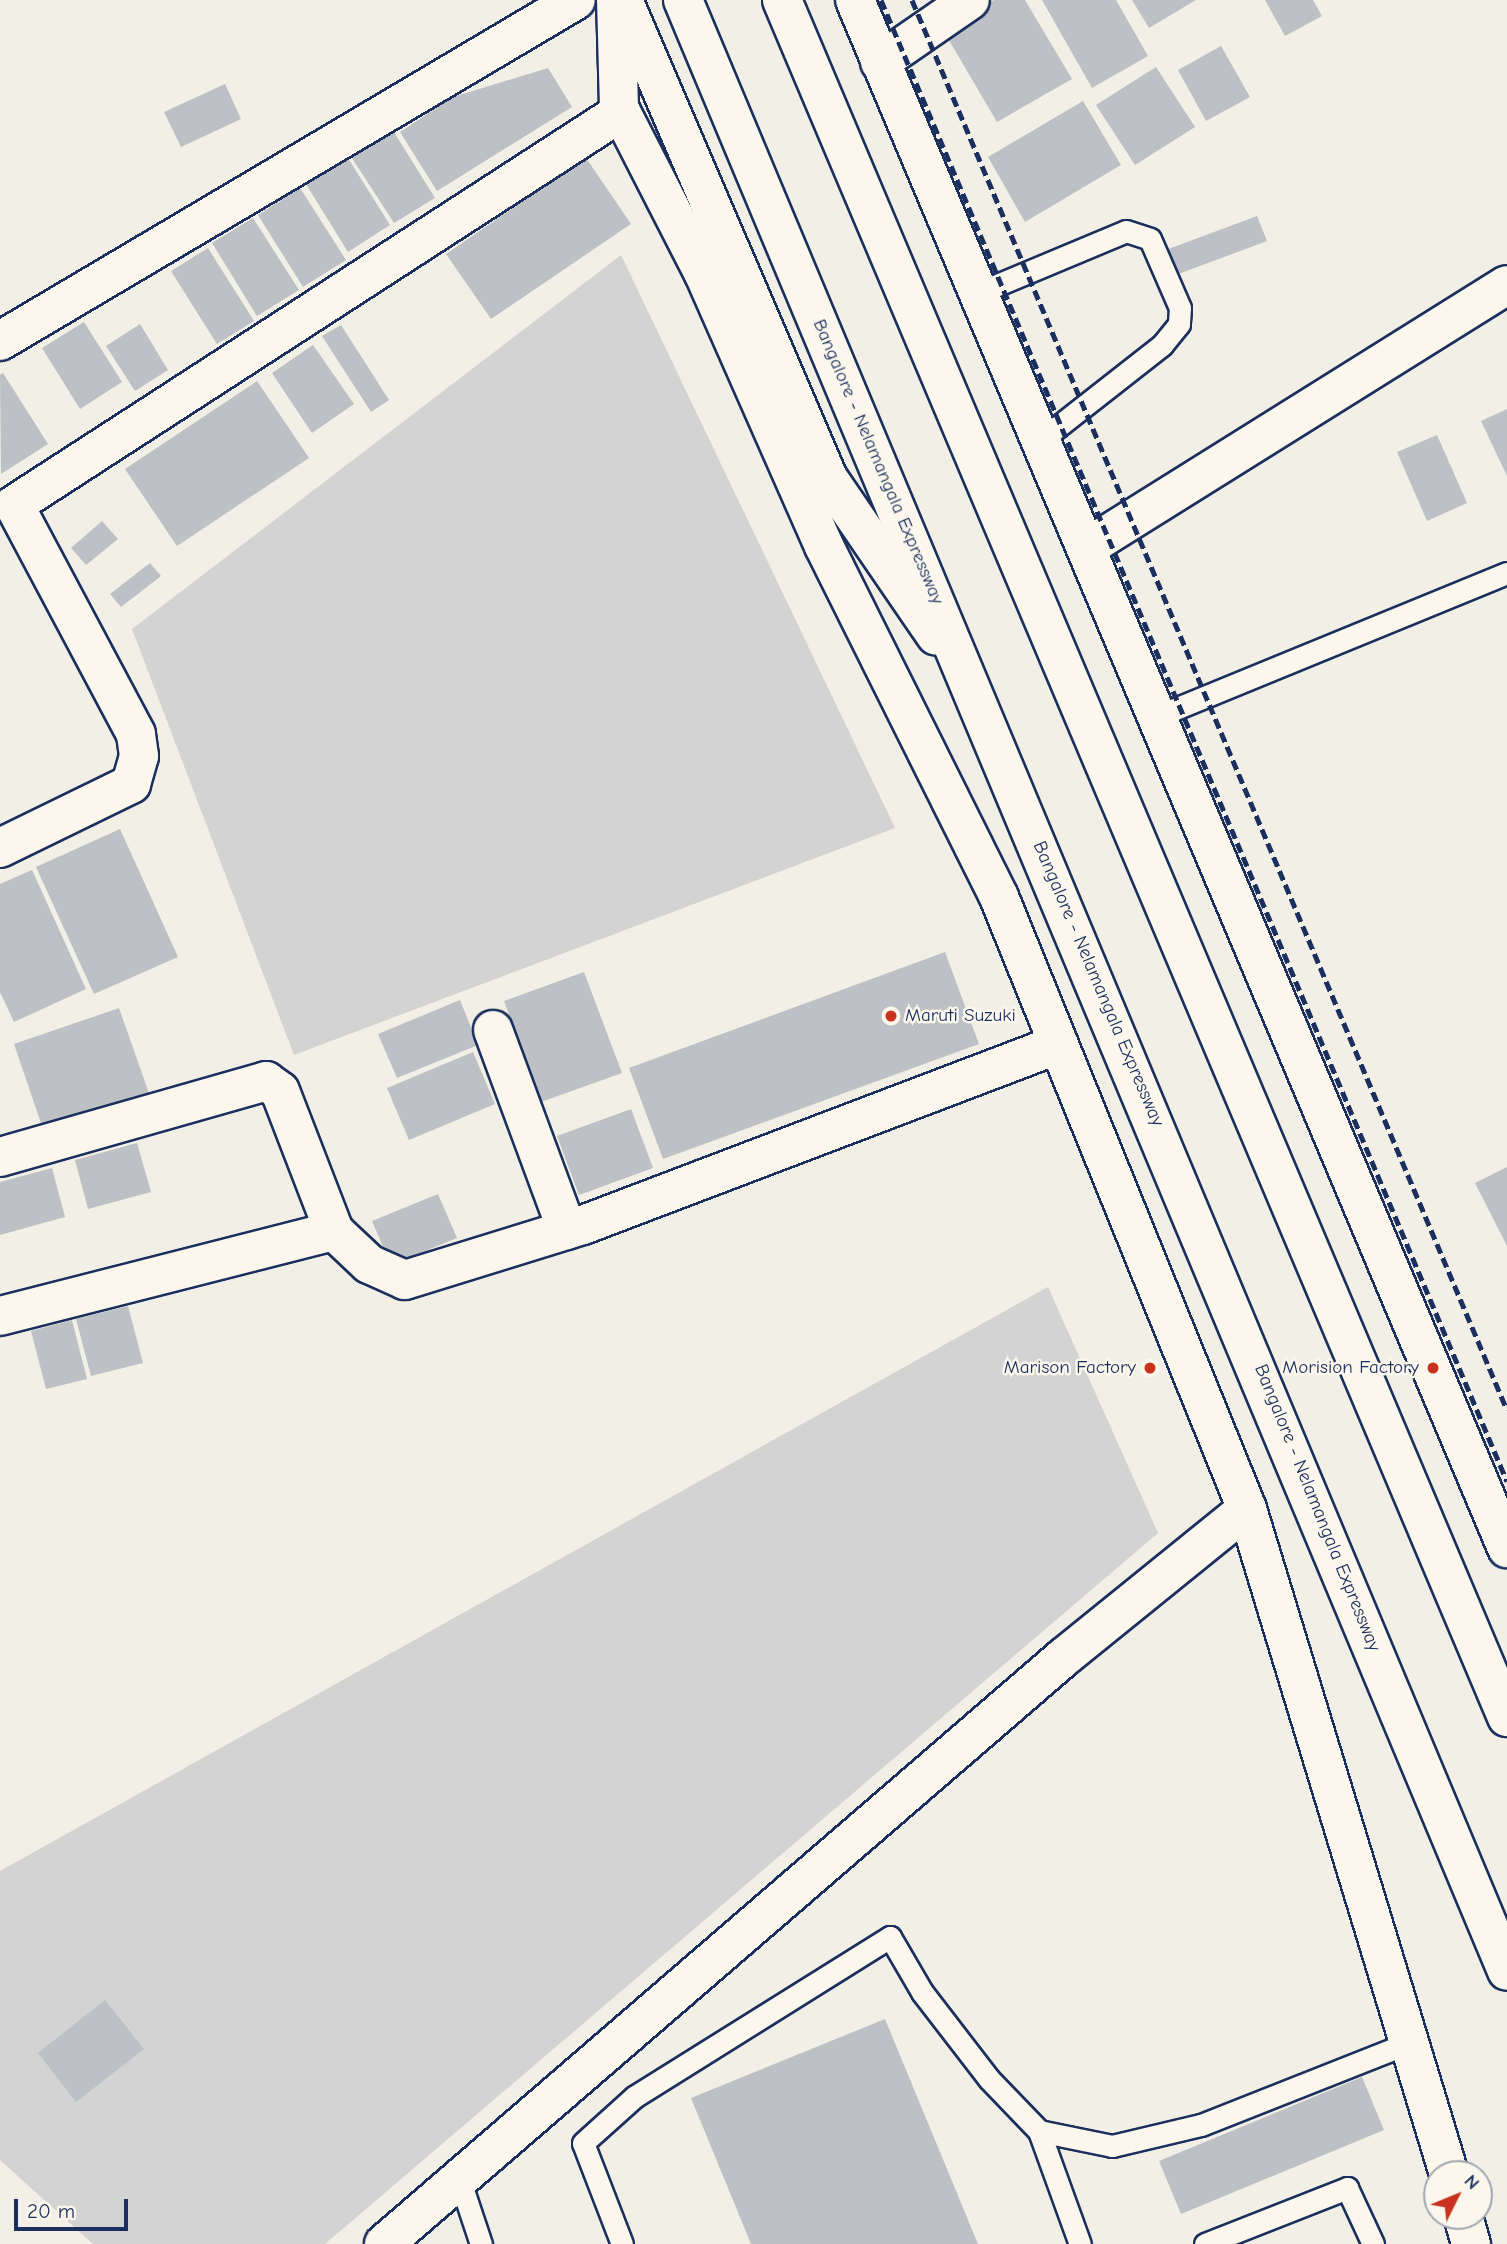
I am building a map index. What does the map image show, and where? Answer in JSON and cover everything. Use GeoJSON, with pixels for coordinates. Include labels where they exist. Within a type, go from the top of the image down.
{"type":"FeatureCollection","features":[{"type":"Feature","properties":{"kind":"main road"},"geometry":{"type":"LineString","coordinates":[[0,341],[576,0]]}},
{"type":"Feature","properties":{"kind":"main road"},"geometry":{"type":"LineString","coordinates":[[616,0],[621,112],[704,274],[824,546],[999,897],[1247,1509],[1446,2160]]}},
{"type":"Feature","properties":{"kind":"main road"},"geometry":{"type":"LineString","coordinates":[[623,0],[828,478],[864,537],[974,688]]}},
{"type":"Feature","properties":{"kind":"main road","name":"Bangalore - Nelamangala Expressway"},"geometry":{"type":"LineString","coordinates":[[683,0],[974,688],[1507,1971]]}},
{"type":"Feature","properties":{"kind":"main road"},"geometry":{"type":"LineString","coordinates":[[782,0],[1507,1717]]}},
{"type":"Feature","properties":{"kind":"main road"},"geometry":{"type":"LineString","coordinates":[[855,0],[1507,1548]]}},
{"type":"Feature","properties":{"kind":"main road"},"geometry":{"type":"LineString","coordinates":[[880,62],[970,0]]}},
{"type":"Feature","properties":{"kind":"main road"},"geometry":{"type":"LineString","coordinates":[[0,848],[131,784],[139,756],[136,734],[14,505],[621,112]]}},
{"type":"Feature","properties":{"kind":"main road"},"geometry":{"type":"LineString","coordinates":[[1086,548],[1507,285]]}},
{"type":"Feature","properties":{"kind":"main road"},"geometry":{"type":"LineString","coordinates":[[493,1030],[567,1230]]}},
{"type":"Feature","properties":{"kind":"main road"},"geometry":{"type":"LineString","coordinates":[[0,1157],[266,1081],[280,1091],[334,1231],[369,1264],[405,1280],[567,1230],[1059,1044]]}},
{"type":"Feature","properties":{"kind":"main road"},"geometry":{"type":"LineString","coordinates":[[0,1316],[334,1231]]}},
{"type":"Feature","properties":{"kind":"main road"},"geometry":{"type":"LineString","coordinates":[[384,2244],[1064,1657],[1247,1509]]}},
{"type":"Feature","properties":{"kind":"lane"},"geometry":{"type":"LineString","coordinates":[[978,292],[1126,231],[1150,239],[1180,308],[1179,324],[1162,345],[1041,440]]}},
{"type":"Feature","properties":{"kind":"lane"},"geometry":{"type":"LineString","coordinates":[[1158,716],[1507,573]]}},
{"type":"Feature","properties":{"kind":"lane"},"geometry":{"type":"LineString","coordinates":[[622,2244],[583,2143],[634,2097],[890,1937],[922,1992],[980,2068],[1039,2131],[1080,2244]]}},
{"type":"Feature","properties":{"kind":"lane"},"geometry":{"type":"LineString","coordinates":[[1039,2131],[1112,2146],[1201,2125],[1408,2043]]}},
{"type":"Feature","properties":{"kind":"lane"},"geometry":{"type":"LineString","coordinates":[[459,2178],[481,2244]]}},
{"type":"Feature","properties":{"kind":"lane"},"geometry":{"type":"LineString","coordinates":[[1205,2244],[1347,2188],[1373,2244]]}},
{"type":"Feature","properties":{"kind":"shaded area"},"geometry":{"type":"Polygon","coordinates":[[[621,255],[895,828],[294,1055],[132,629],[621,255]]]}},
{"type":"Feature","properties":{"kind":"shaded area"},"geometry":{"type":"Polygon","coordinates":[[[1048,1287],[1158,1533],[325,2244],[93,2244],[0,2160],[0,1871],[1048,1287]]]}},
{"type":"Feature","properties":{"kind":"building"},"geometry":{"type":"Polygon","coordinates":[[[994,0],[1025,0],[1072,79],[997,122],[943,30],[994,0]]]}},
{"type":"Feature","properties":{"kind":"building"},"geometry":{"type":"Polygon","coordinates":[[[1042,0],[1116,0],[1148,56],[1092,88],[1042,0]]]}},
{"type":"Feature","properties":{"kind":"building"},"geometry":{"type":"Polygon","coordinates":[[[1132,0],[1196,0],[1149,28],[1132,0]]]}},
{"type":"Feature","properties":{"kind":"building"},"geometry":{"type":"Polygon","coordinates":[[[1265,0],[1313,0],[1322,16],[1285,36],[1265,0]]]}},
{"type":"Feature","properties":{"kind":"building"},"geometry":{"type":"Polygon","coordinates":[[[1221,46],[1250,97],[1206,121],[1178,70],[1221,46]]]}},
{"type":"Feature","properties":{"kind":"building"},"geometry":{"type":"Polygon","coordinates":[[[1156,67],[1195,127],[1135,165],[1096,105],[1156,67]]]}},
{"type":"Feature","properties":{"kind":"building"},"geometry":{"type":"Polygon","coordinates":[[[548,68],[572,107],[437,191],[400,132],[453,97],[548,68]]]}},
{"type":"Feature","properties":{"kind":"building"},"geometry":{"type":"Polygon","coordinates":[[[225,84],[241,119],[181,147],[164,112],[225,84]]]}},
{"type":"Feature","properties":{"kind":"building"},"geometry":{"type":"Polygon","coordinates":[[[1083,101],[1121,165],[1025,222],[988,157],[1083,101]]]}},
{"type":"Feature","properties":{"kind":"building"},"geometry":{"type":"Polygon","coordinates":[[[392,129],[435,198],[394,223],[350,155],[392,129]]]}},
{"type":"Feature","properties":{"kind":"building"},"geometry":{"type":"Polygon","coordinates":[[[346,155],[390,225],[348,252],[304,181],[346,155]]]}},
{"type":"Feature","properties":{"kind":"building"},"geometry":{"type":"Polygon","coordinates":[[[586,158],[631,224],[491,319],[446,254],[586,158]]]}},
{"type":"Feature","properties":{"kind":"building"},"geometry":{"type":"Polygon","coordinates":[[[300,188],[346,260],[303,287],[258,215],[300,188]]]}},
{"type":"Feature","properties":{"kind":"building"},"geometry":{"type":"Polygon","coordinates":[[[1257,216],[1267,241],[1165,279],[1155,254],[1257,216]]]}},
{"type":"Feature","properties":{"kind":"building"},"geometry":{"type":"Polygon","coordinates":[[[253,218],[299,290],[257,316],[212,243],[253,218]]]}},
{"type":"Feature","properties":{"kind":"building"},"geometry":{"type":"Polygon","coordinates":[[[208,248],[254,321],[217,344],[171,271],[208,248]]]}},
{"type":"Feature","properties":{"kind":"building"},"geometry":{"type":"Polygon","coordinates":[[[84,322],[122,382],[80,409],[42,348],[84,322]]]}},
{"type":"Feature","properties":{"kind":"building"},"geometry":{"type":"Polygon","coordinates":[[[140,324],[168,370],[135,391],[106,346],[140,324]]]}},
{"type":"Feature","properties":{"kind":"building"},"geometry":{"type":"Polygon","coordinates":[[[341,325],[389,400],[371,412],[322,336],[341,325]]]}},
{"type":"Feature","properties":{"kind":"building"},"geometry":{"type":"Polygon","coordinates":[[[313,345],[354,404],[312,433],[272,373],[313,345]]]}},
{"type":"Feature","properties":{"kind":"building"},"geometry":{"type":"Polygon","coordinates":[[[3,373],[48,444],[1,474],[0,375],[3,373]]]}},
{"type":"Feature","properties":{"kind":"building"},"geometry":{"type":"Polygon","coordinates":[[[257,381],[309,458],[177,546],[125,469],[257,381]]]}},
{"type":"Feature","properties":{"kind":"building"},"geometry":{"type":"Polygon","coordinates":[[[1507,409],[1507,476],[1481,421],[1507,409]]]}},
{"type":"Feature","properties":{"kind":"building"},"geometry":{"type":"Polygon","coordinates":[[[1437,435],[1467,503],[1427,521],[1397,452],[1437,435]]]}},
{"type":"Feature","properties":{"kind":"building"},"geometry":{"type":"Polygon","coordinates":[[[102,521],[118,539],[86,565],[71,548],[102,521]]]}},
{"type":"Feature","properties":{"kind":"building"},"geometry":{"type":"Polygon","coordinates":[[[150,563],[161,576],[121,607],[110,594],[150,563]]]}},
{"type":"Feature","properties":{"kind":"building"},"geometry":{"type":"Polygon","coordinates":[[[120,829],[178,957],[94,994],[36,867],[120,829]]]}},
{"type":"Feature","properties":{"kind":"building"},"geometry":{"type":"Polygon","coordinates":[[[32,870],[86,989],[14,1022],[0,992],[0,884],[32,870]]]}},
{"type":"Feature","properties":{"kind":"building"},"geometry":{"type":"Polygon","coordinates":[[[945,952],[979,1044],[663,1159],[629,1068],[945,952]]]}},
{"type":"Feature","properties":{"kind":"building"},"geometry":{"type":"Polygon","coordinates":[[[584,972],[622,1073],[541,1102],[504,1001],[584,972]]]}},
{"type":"Feature","properties":{"kind":"building"},"geometry":{"type":"Polygon","coordinates":[[[460,1000],[478,1045],[397,1078],[378,1034],[460,1000]]]}},
{"type":"Feature","properties":{"kind":"building"},"geometry":{"type":"Polygon","coordinates":[[[119,1008],[150,1096],[44,1132],[14,1044],[119,1008]]]}},
{"type":"Feature","properties":{"kind":"building"},"geometry":{"type":"Polygon","coordinates":[[[473,1052],[495,1104],[409,1140],[387,1088],[473,1052]]]}},
{"type":"Feature","properties":{"kind":"building"},"geometry":{"type":"Polygon","coordinates":[[[631,1109],[653,1168],[579,1195],[557,1136],[631,1109]]]}},
{"type":"Feature","properties":{"kind":"building"},"geometry":{"type":"Polygon","coordinates":[[[137,1143],[151,1192],[88,1209],[75,1160],[137,1143]]]}},
{"type":"Feature","properties":{"kind":"building"},"geometry":{"type":"Polygon","coordinates":[[[1507,1167],[1507,1246],[1475,1183],[1507,1167]]]}},
{"type":"Feature","properties":{"kind":"building"},"geometry":{"type":"Polygon","coordinates":[[[52,1168],[65,1217],[0,1235],[0,1182],[52,1168]]]}},
{"type":"Feature","properties":{"kind":"building"},"geometry":{"type":"Polygon","coordinates":[[[438,1194],[457,1238],[391,1265],[372,1221],[438,1194]]]}},
{"type":"Feature","properties":{"kind":"building"},"geometry":{"type":"Polygon","coordinates":[[[128,1306],[143,1363],[91,1376],[76,1319],[128,1306]]]}},
{"type":"Feature","properties":{"kind":"building"},"geometry":{"type":"Polygon","coordinates":[[[72,1320],[87,1379],[46,1389],[31,1331],[72,1320]]]}},
{"type":"Feature","properties":{"kind":"building"},"geometry":{"type":"Polygon","coordinates":[[[105,2000],[144,2049],[76,2102],[38,2053],[105,2000]]]}},
{"type":"Feature","properties":{"kind":"building"},"geometry":{"type":"Polygon","coordinates":[[[885,2019],[978,2244],[751,2244],[691,2098],[885,2019]]]}},
{"type":"Feature","properties":{"kind":"building"},"geometry":{"type":"Polygon","coordinates":[[[1362,2077],[1384,2130],[1181,2214],[1159,2161],[1362,2077]]]}},
{"type":"Feature","properties":{"kind":"railway"},"geometry":{"type":"LineString","coordinates":[[881,0],[1507,1481]]}},
{"type":"Feature","properties":{"kind":"railway"},"geometry":{"type":"LineString","coordinates":[[912,0],[1507,1410]]}},
{"type":"Feature","properties":{"kind":"place","name":"Maruti Suzuki"},"geometry":{"type":"Point","coordinates":[891,1016]}},
{"type":"Feature","properties":{"kind":"place","name":"Marison Factory"},"geometry":{"type":"Point","coordinates":[1150,1368]}},
{"type":"Feature","properties":{"kind":"place","name":"Morision Factory"},"geometry":{"type":"Point","coordinates":[1433,1368]}}]}
